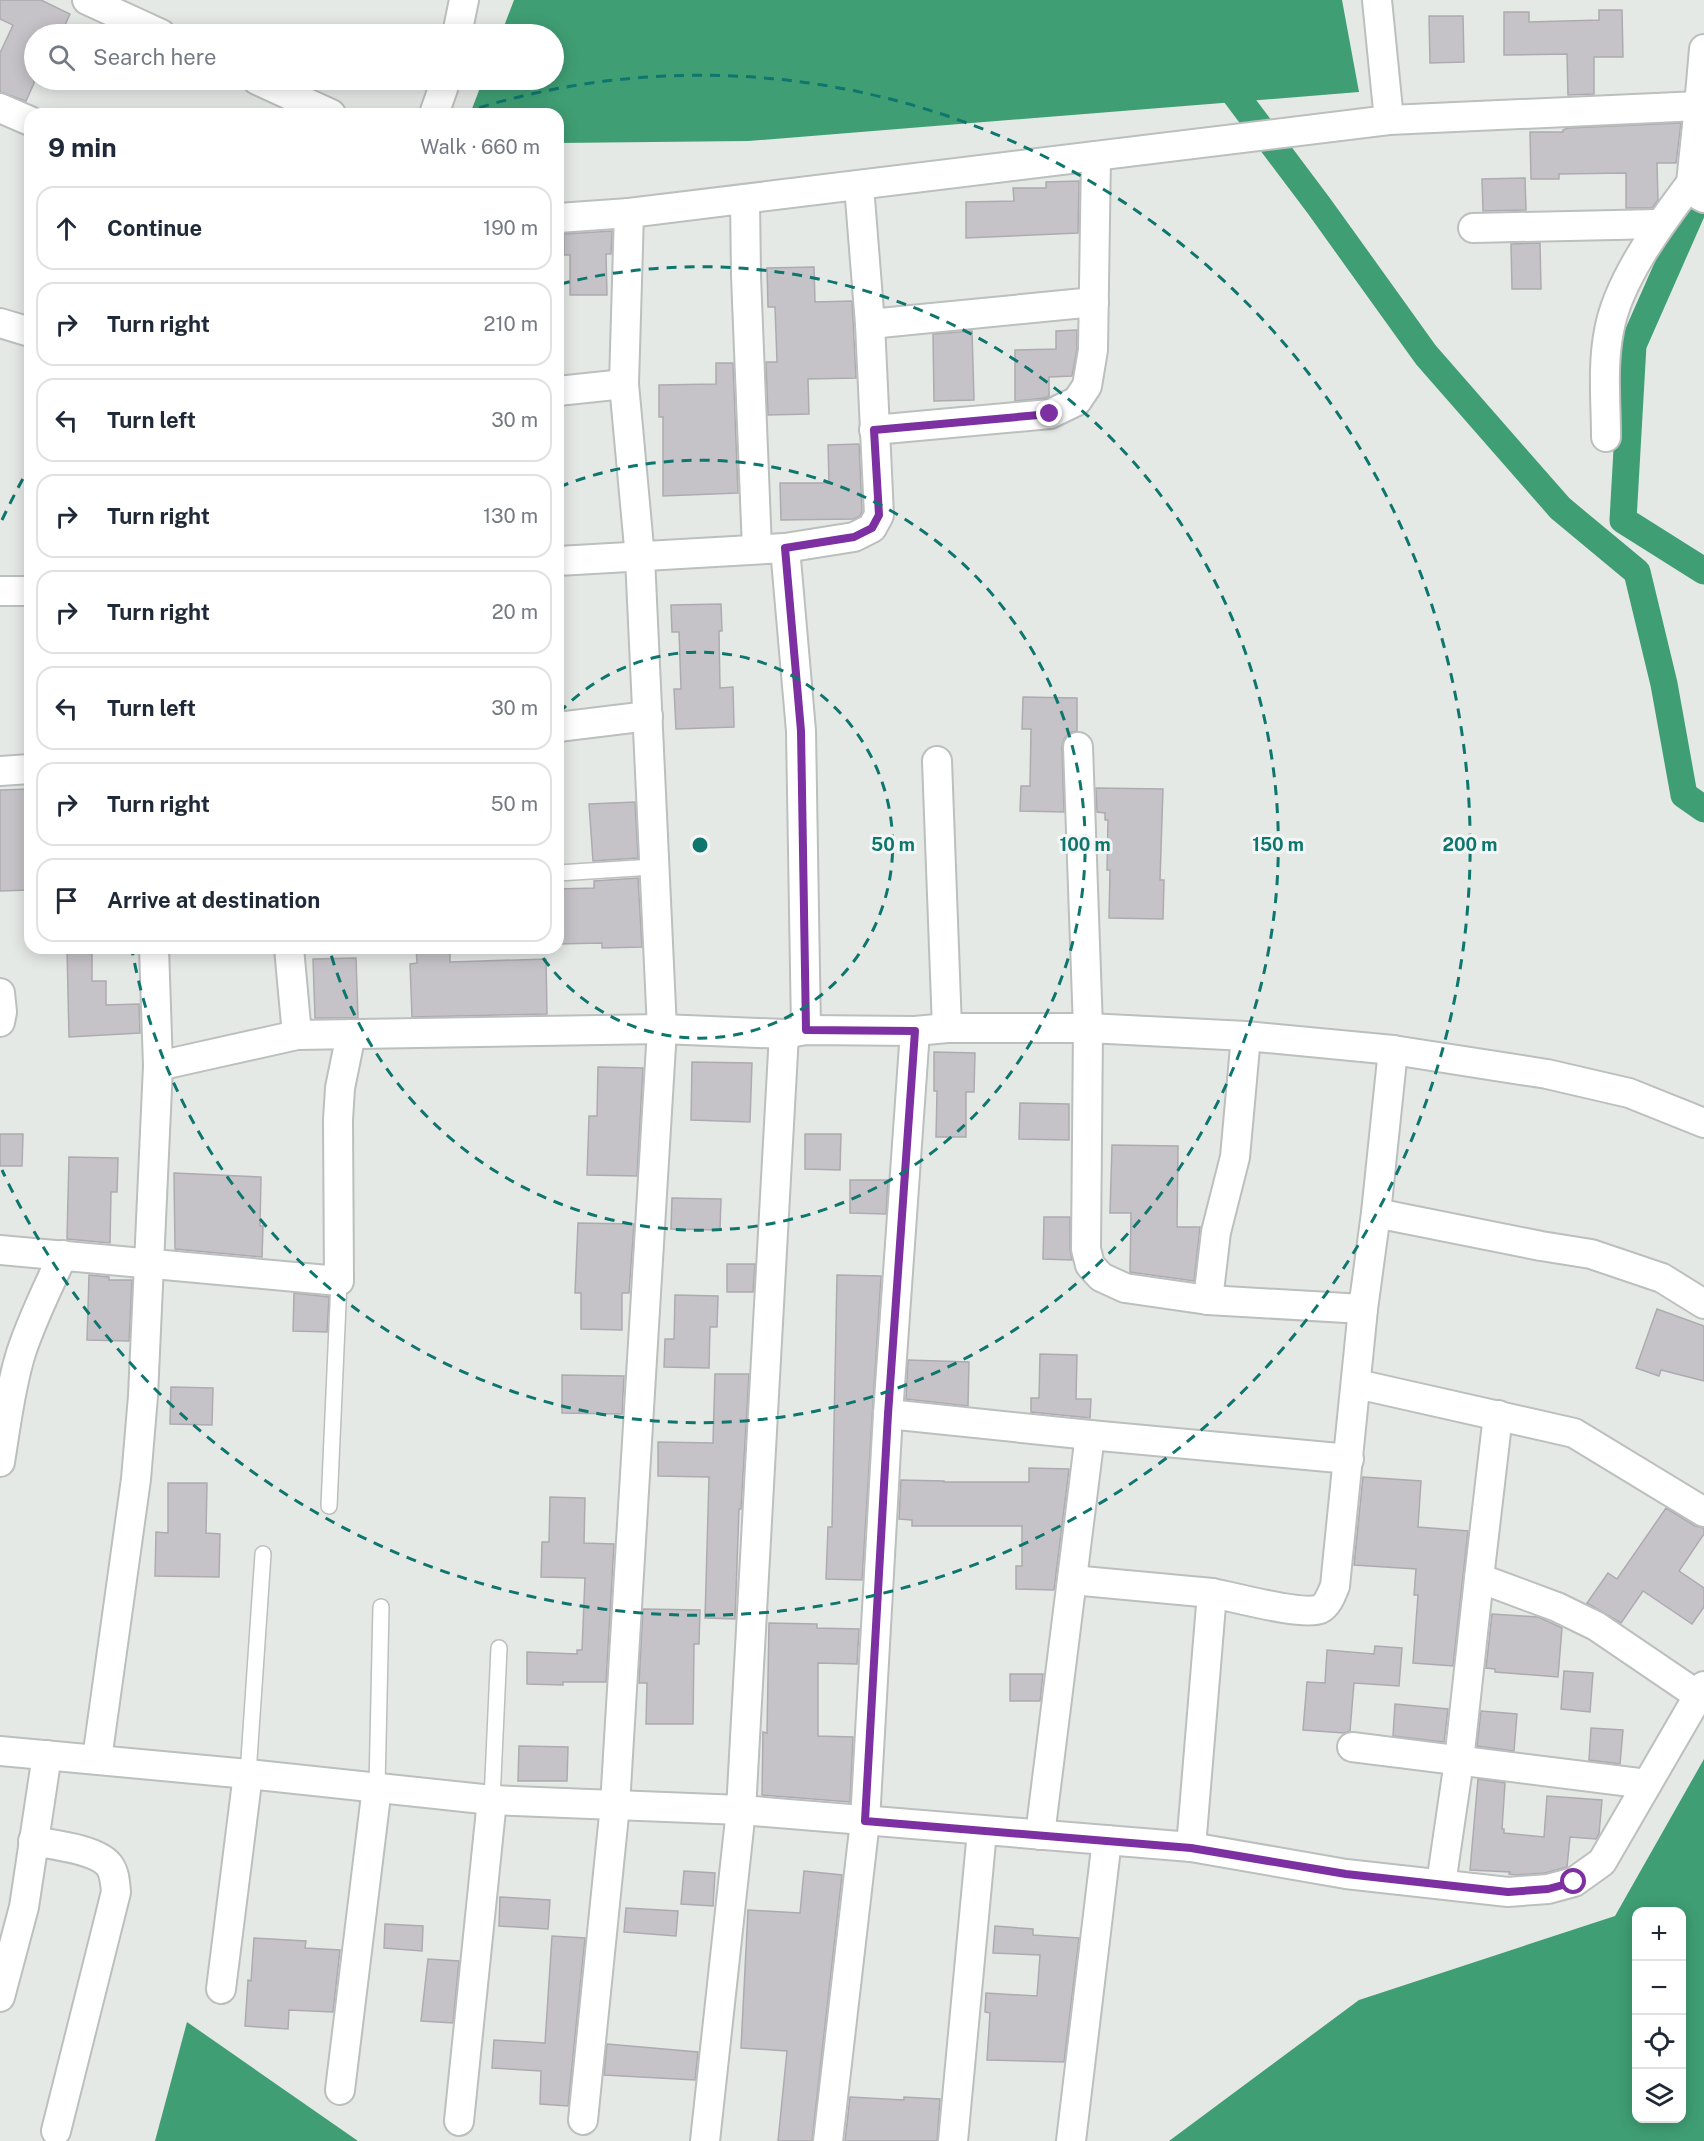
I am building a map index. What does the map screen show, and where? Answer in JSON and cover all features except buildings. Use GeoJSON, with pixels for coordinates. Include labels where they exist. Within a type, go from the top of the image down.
{"type":"FeatureCollection","features":[{"type":"Feature","properties":{"kind":"street"},"geometry":{"type":"LineString","coordinates":[[87,0],[139,24]]}},
{"type":"Feature","properties":{"kind":"street"},"geometry":{"type":"LineString","coordinates":[[459,24],[464,0]]}},
{"type":"Feature","properties":{"kind":"street"},"geometry":{"type":"LineString","coordinates":[[1377,0],[1389,120]]}},
{"type":"Feature","properties":{"kind":"street"},"geometry":{"type":"LineString","coordinates":[[1606,437],[1606,355],[1609,330],[1617,303],[1659,224],[1698,193],[1699,106],[1704,49]]}},
{"type":"Feature","properties":{"kind":"street"},"geometry":{"type":"LineString","coordinates":[[279,90],[318,108]]}},
{"type":"Feature","properties":{"kind":"street"},"geometry":{"type":"LineString","coordinates":[[436,108],[442,90]]}},
{"type":"Feature","properties":{"kind":"street"},"geometry":{"type":"LineString","coordinates":[[564,218],[629,213],[859,186],[1389,120],[1699,106]]}},
{"type":"Feature","properties":{"kind":"street"},"geometry":{"type":"LineString","coordinates":[[0,108],[24,118]]}},
{"type":"Feature","properties":{"kind":"street"},"geometry":{"type":"LineString","coordinates":[[874,430],[1050,414],[1077,401],[1087,386],[1093,350],[1096,156]]}},
{"type":"Feature","properties":{"kind":"street"},"geometry":{"type":"LineString","coordinates":[[564,561],[785,548],[854,537],[872,528],[879,515],[870,324],[859,186]]}},
{"type":"Feature","properties":{"kind":"street"},"geometry":{"type":"LineString","coordinates":[[745,199],[757,549]]}},
{"type":"Feature","properties":{"kind":"street"},"geometry":{"type":"LineString","coordinates":[[584,2120],[615,1805],[662,1029],[640,558],[624,384],[629,213]]}},
{"type":"Feature","properties":{"kind":"street"},"geometry":{"type":"LineString","coordinates":[[1473,228],[1659,224]]}},
{"type":"Feature","properties":{"kind":"street"},"geometry":{"type":"LineString","coordinates":[[870,324],[1094,302]]}},
{"type":"Feature","properties":{"kind":"street"},"geometry":{"type":"LineString","coordinates":[[0,323],[24,330]]}},
{"type":"Feature","properties":{"kind":"street"},"geometry":{"type":"LineString","coordinates":[[564,390],[624,384]]}},
{"type":"Feature","properties":{"kind":"street"},"geometry":{"type":"LineString","coordinates":[[705,2141],[741,1810],[795,1032],[801,731],[785,548]]}},
{"type":"Feature","properties":{"kind":"street"},"geometry":{"type":"LineString","coordinates":[[0,591],[24,591]]}},
{"type":"Feature","properties":{"kind":"street"},"geometry":{"type":"LineString","coordinates":[[564,726],[648,716]]}},
{"type":"Feature","properties":{"kind":"street"},"geometry":{"type":"LineString","coordinates":[[1078,747],[1088,1028],[1086,1249],[1090,1265],[1101,1277],[1125,1288],[1208,1300],[1363,1309]]}},
{"type":"Feature","properties":{"kind":"street"},"geometry":{"type":"LineString","coordinates":[[937,761],[947,1028]]}},
{"type":"Feature","properties":{"kind":"street"},"geometry":{"type":"LineString","coordinates":[[0,771],[24,769]]}},
{"type":"Feature","properties":{"kind":"street"},"geometry":{"type":"LineString","coordinates":[[97,1759],[136,1479],[143,1396],[158,1066],[154,954]]}},
{"type":"Feature","properties":{"kind":"street"},"geometry":{"type":"LineString","coordinates":[[290,954],[297,1035]]}},
{"type":"Feature","properties":{"kind":"street"},"geometry":{"type":"LineString","coordinates":[[0,993],[2,1012],[0,1022]]}},
{"type":"Feature","properties":{"kind":"street"},"geometry":{"type":"LineString","coordinates":[[158,1066],[297,1035],[662,1029],[795,1032],[915,1031],[947,1028],[1088,1028],[1246,1036],[1393,1050],[1547,1074],[1629,1093],[1704,1123]]}},
{"type":"Feature","properties":{"kind":"street"},"geometry":{"type":"LineString","coordinates":[[828,2141],[865,1821],[888,1414],[915,1031]]}},
{"type":"Feature","properties":{"kind":"street"},"geometry":{"type":"LineString","coordinates":[[0,1250],[339,1281],[338,1120],[340,1088],[351,1034]]}},
{"type":"Feature","properties":{"kind":"street"},"geometry":{"type":"LineString","coordinates":[[1208,1300],[1216,1232],[1234,1158],[1246,1036]]}},
{"type":"Feature","properties":{"kind":"street"},"geometry":{"type":"LineString","coordinates":[[1072,1580],[1212,1593],[1304,1611],[1321,1609],[1328,1601],[1335,1586],[1363,1309],[1376,1213],[1393,1050]]}},
{"type":"Feature","properties":{"kind":"street"},"geometry":{"type":"LineString","coordinates":[[1376,1213],[1591,1254],[1662,1278],[1704,1304]]}},
{"type":"Feature","properties":{"kind":"street"},"geometry":{"type":"LineString","coordinates":[[0,1462],[10,1396],[21,1355],[39,1304],[63,1256]]}},
{"type":"Feature","properties":{"kind":"street"},"geometry":{"type":"LineString","coordinates":[[1357,1384],[1574,1433],[1704,1512]]}},
{"type":"Feature","properties":{"kind":"street"},"geometry":{"type":"LineString","coordinates":[[888,1414],[1349,1459]]}},
{"type":"Feature","properties":{"kind":"street"},"geometry":{"type":"LineString","coordinates":[[1441,1884],[1459,1761],[1498,1415]]}},
{"type":"Feature","properties":{"kind":"street"},"geometry":{"type":"LineString","coordinates":[[1040,1835],[1090,1435]]}},
{"type":"Feature","properties":{"kind":"street"},"geometry":{"type":"LineString","coordinates":[[0,1751],[492,1800],[741,1810],[1107,1840],[1191,1848],[1346,1874],[1508,1892],[1548,1889],[1574,1882],[1602,1862],[1701,1691],[1596,1626],[1557,1607],[1479,1578]]}},
{"type":"Feature","properties":{"kind":"street"},"geometry":{"type":"LineString","coordinates":[[1191,1848],[1212,1593]]}},
{"type":"Feature","properties":{"kind":"street"},"geometry":{"type":"LineString","coordinates":[[1352,1747],[1647,1784]]}},
{"type":"Feature","properties":{"kind":"street"},"geometry":{"type":"LineString","coordinates":[[0,1997],[24,1907],[47,1755]]}},
{"type":"Feature","properties":{"kind":"street"},"geometry":{"type":"LineString","coordinates":[[221,1989],[248,1774]]}},
{"type":"Feature","properties":{"kind":"street"},"geometry":{"type":"LineString","coordinates":[[340,2090],[377,1787]]}},
{"type":"Feature","properties":{"kind":"street"},"geometry":{"type":"LineString","coordinates":[[459,2121],[492,1800]]}},
{"type":"Feature","properties":{"kind":"street"},"geometry":{"type":"LineString","coordinates":[[954,2141],[982,1831]]}},
{"type":"Feature","properties":{"kind":"street"},"geometry":{"type":"LineString","coordinates":[[1071,2141],[1107,1840]]}},
{"type":"Feature","properties":{"kind":"street"},"geometry":{"type":"LineString","coordinates":[[33,1841],[94,1854],[109,1865],[115,1879],[116,1892],[56,2131]]}},
{"type":"Feature","properties":{"kind":"lane"},"geometry":{"type":"LineString","coordinates":[[564,873],[653,867]]}},
{"type":"Feature","properties":{"kind":"lane"},"geometry":{"type":"LineString","coordinates":[[329,1506],[339,1281]]}},
{"type":"Feature","properties":{"kind":"lane"},"geometry":{"type":"LineString","coordinates":[[248,1774],[263,1554]]}},
{"type":"Feature","properties":{"kind":"lane"},"geometry":{"type":"LineString","coordinates":[[377,1787],[381,1607]]}},
{"type":"Feature","properties":{"kind":"lane"},"geometry":{"type":"LineString","coordinates":[[492,1800],[499,1648]]}},
{"type":"Feature","properties":{"kind":"shaded area"},"geometry":{"type":"Polygon","coordinates":[[[514,0],[1342,0],[1359,92],[748,141],[564,143],[564,108],[472,108],[479,90],[564,90],[564,24],[505,24],[514,0]]]}},
{"type":"Feature","properties":{"kind":"shaded area"},"geometry":{"type":"Polygon","coordinates":[[[1704,1759],[1704,2141],[1169,2141],[1359,2000],[1615,1916],[1704,1759]]]}},
{"type":"Feature","properties":{"kind":"shaded area"},"geometry":{"type":"Polygon","coordinates":[[[187,2022],[358,2141],[155,2141],[187,2022]]]}},
{"type":"Feature","properties":{"kind":"waterway"},"geometry":{"type":"LineString","coordinates":[[1219,73],[1319,206],[1426,355],[1560,508],[1637,572],[1664,684],[1684,795],[1704,809]]}},
{"type":"Feature","properties":{"kind":"waterway"},"geometry":{"type":"LineString","coordinates":[[1704,184],[1633,345],[1623,520],[1704,571]]}},
{"type":"Feature","properties":{"kind":"route"},"geometry":{"type":"LineString","coordinates":[[1050,414],[874,430],[879,515],[872,528],[854,537],[785,548],[801,731],[806,1030],[915,1031],[888,1414],[865,1821],[1191,1848],[1346,1874],[1508,1892],[1548,1889],[1574,1882]]}}]}
